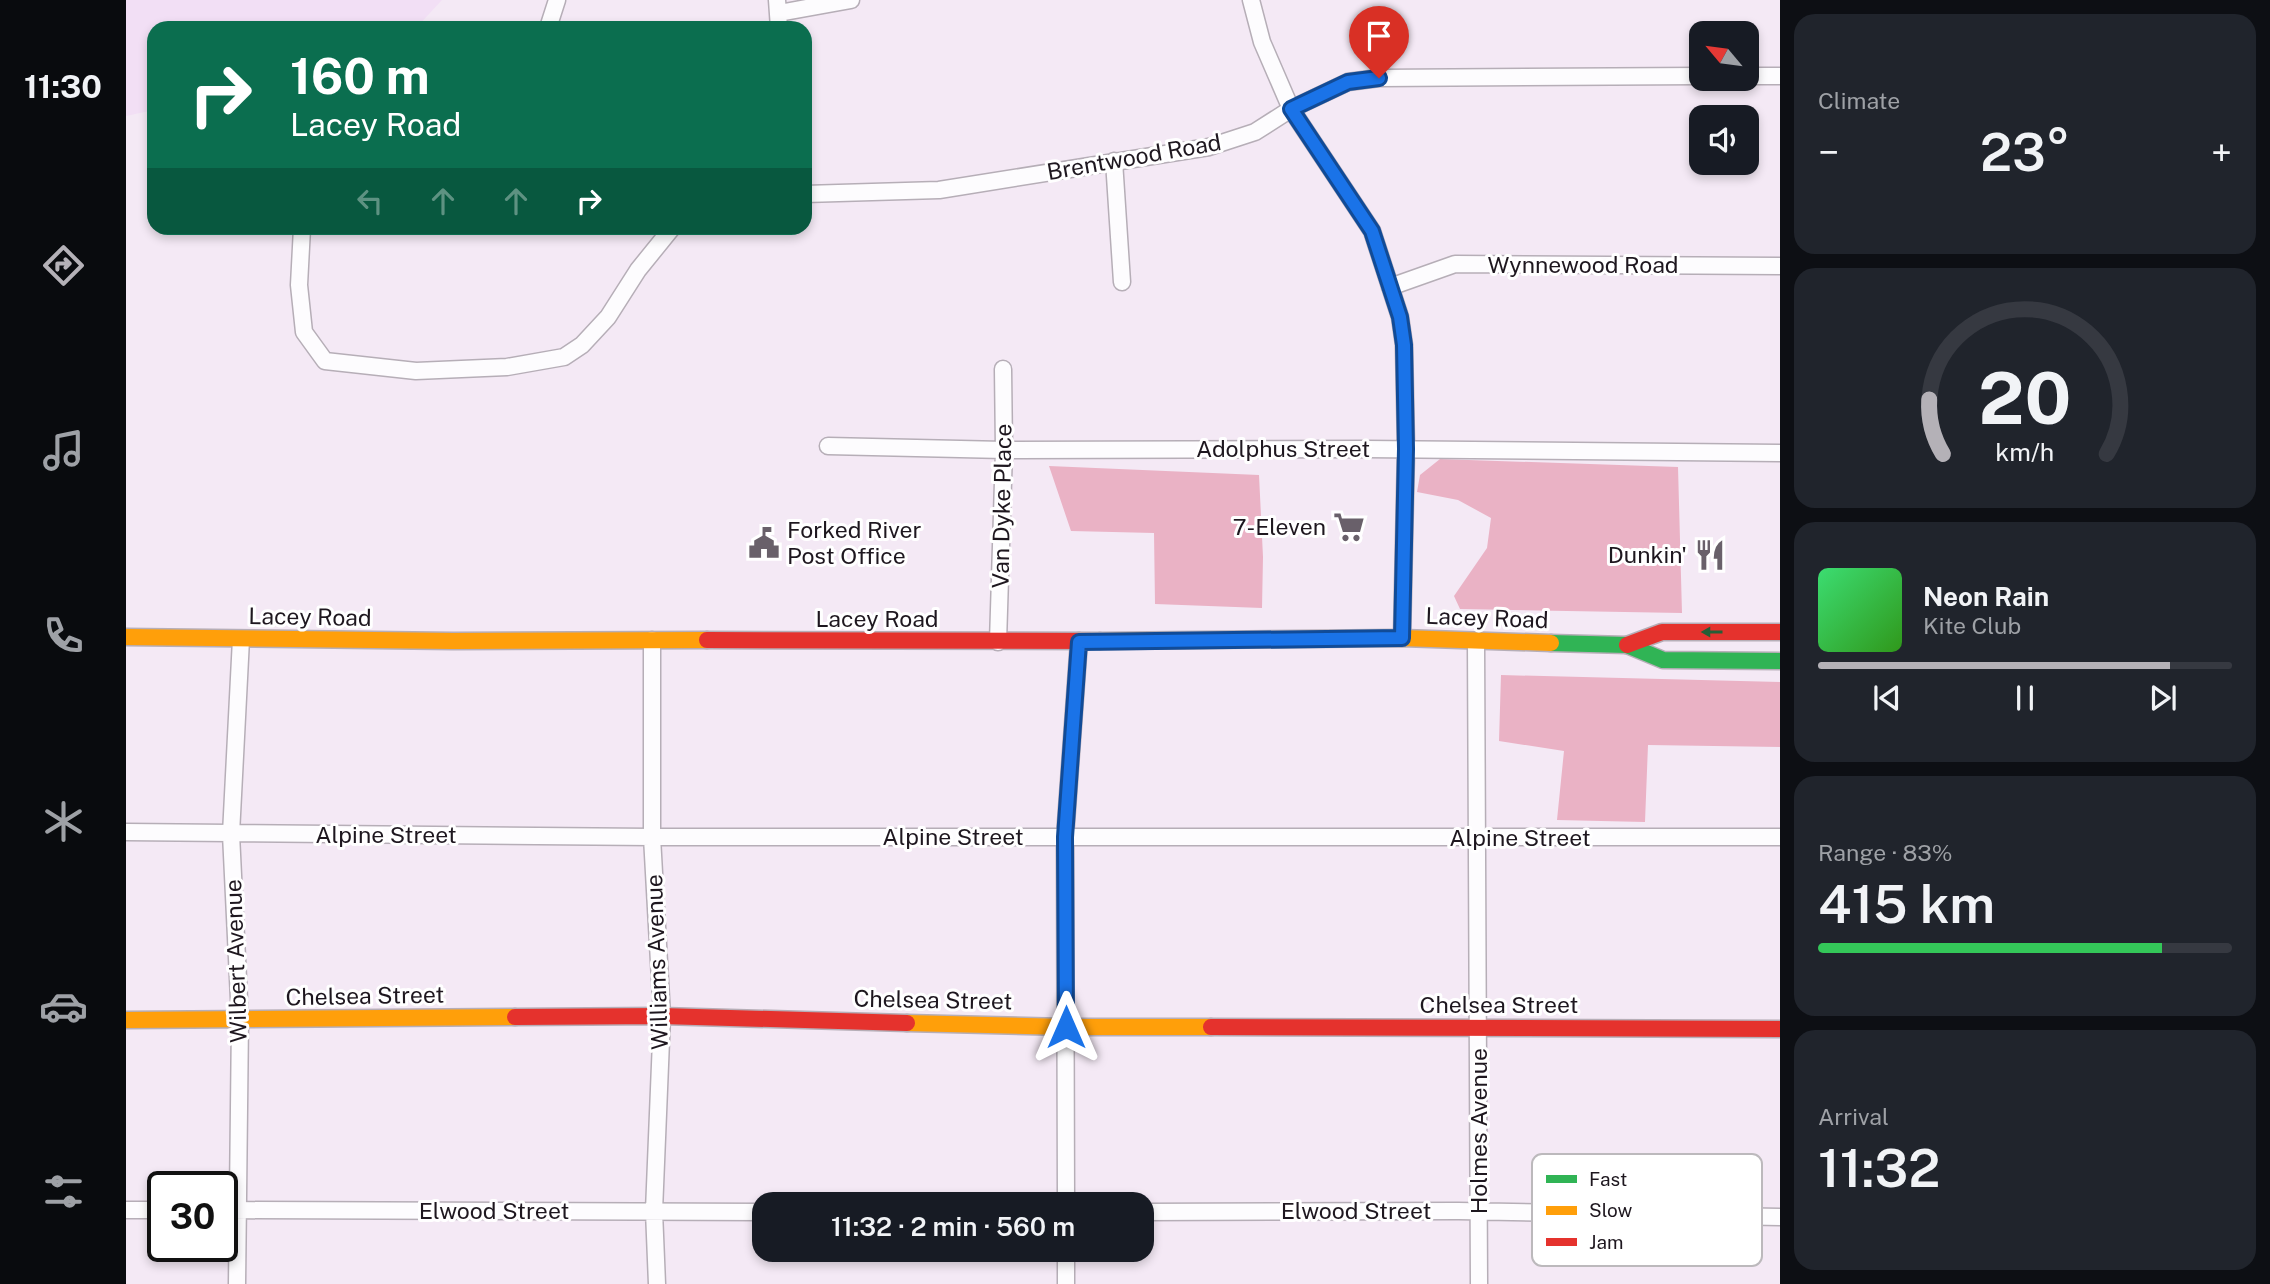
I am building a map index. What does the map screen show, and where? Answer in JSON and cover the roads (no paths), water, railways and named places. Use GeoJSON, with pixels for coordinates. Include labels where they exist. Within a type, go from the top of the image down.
{"type":"FeatureCollection","features":[{"type":"Feature","properties":{"kind":"main road","name":"Lacey Road"},"geometry":{"type":"LineString","coordinates":[[126,637],[453,642],[652,639],[1079,642],[1402,638],[1628,645],[1662,632],[1780,632]]}},
{"type":"Feature","properties":{"kind":"main road","name":"Lacey Road"},"geometry":{"type":"LineString","coordinates":[[1628,645],[1663,660],[1780,661]]}},
{"type":"Feature","properties":{"kind":"main road","name":"Chelsea Street"},"geometry":{"type":"LineString","coordinates":[[126,1020],[662,1016],[1066,1027],[1780,1029]]}},
{"type":"Feature","properties":{"kind":"street"},"geometry":{"type":"LineString","coordinates":[[550,21],[557,0]]}},
{"type":"Feature","properties":{"kind":"street"},"geometry":{"type":"LineString","coordinates":[[778,14],[851,0]]}},
{"type":"Feature","properties":{"kind":"street"},"geometry":{"type":"LineString","coordinates":[[1251,0],[1262,42],[1291,109],[1372,231],[1400,317],[1404,345],[1406,449],[1402,638]]}},
{"type":"Feature","properties":{"kind":"street","name":"Brentwood Road"},"geometry":{"type":"LineString","coordinates":[[812,194],[939,190],[1209,147],[1255,132],[1291,109],[1348,82],[1379,78],[1689,76]]}},
{"type":"Feature","properties":{"kind":"street"},"geometry":{"type":"LineString","coordinates":[[1759,76],[1780,76]]}},
{"type":"Feature","properties":{"kind":"street"},"geometry":{"type":"LineString","coordinates":[[1114,161],[1122,282]]}},
{"type":"Feature","properties":{"kind":"street"},"geometry":{"type":"LineString","coordinates":[[302,235],[299,285],[304,332],[326,361],[416,371],[507,367],[564,357],[582,345],[608,317],[638,270],[666,235]]}},
{"type":"Feature","properties":{"kind":"street","name":"Wynnewood Road"},"geometry":{"type":"LineString","coordinates":[[1390,287],[1455,264],[1780,266]]}},
{"type":"Feature","properties":{"kind":"street","name":"Van Dyke Place"},"geometry":{"type":"LineString","coordinates":[[998,642],[1004,450],[1003,369]]}},
{"type":"Feature","properties":{"kind":"street","name":"Adolphus Street"},"geometry":{"type":"LineString","coordinates":[[828,446],[1004,450],[1406,449],[1780,453]]}},
{"type":"Feature","properties":{"kind":"street","name":"Wilbert Avenue"},"geometry":{"type":"LineString","coordinates":[[232,1171],[240,1020],[231,834],[241,639]]}},
{"type":"Feature","properties":{"kind":"street","name":"Williams Avenue"},"geometry":{"type":"LineString","coordinates":[[652,639],[652,837],[662,1016],[654,1211],[657,1284]]}},
{"type":"Feature","properties":{"kind":"street"},"geometry":{"type":"LineString","coordinates":[[1066,1192],[1065,837],[1079,642]]}},
{"type":"Feature","properties":{"kind":"street","name":"Holmes Avenue"},"geometry":{"type":"LineString","coordinates":[[1476,642],[1479,1284]]}},
{"type":"Feature","properties":{"kind":"street","name":"Alpine Street"},"geometry":{"type":"LineString","coordinates":[[126,832],[652,837],[1780,837]]}},
{"type":"Feature","properties":{"kind":"street"},"geometry":{"type":"LineString","coordinates":[[126,1210],[147,1210]]}},
{"type":"Feature","properties":{"kind":"street","name":"Elwood Street"},"geometry":{"type":"LineString","coordinates":[[238,1210],[752,1212]]}},
{"type":"Feature","properties":{"kind":"street","name":"Elwood Street"},"geometry":{"type":"LineString","coordinates":[[1154,1212],[1532,1212]]}},
{"type":"Feature","properties":{"kind":"street","name":"Elwood Street"},"geometry":{"type":"LineString","coordinates":[[1762,1217],[1780,1217]]}},
{"type":"Feature","properties":{"kind":"street","name":"Wilbert Avenue"},"geometry":{"type":"LineString","coordinates":[[235,1262],[237,1284]]}},
{"type":"Feature","properties":{"kind":"street"},"geometry":{"type":"LineString","coordinates":[[1066,1262],[1066,1284]]}},
{"type":"Feature","properties":{"kind":"place","name":"7-Eleven"},"geometry":{"type":"Point","coordinates":[1349,527]}},
{"type":"Feature","properties":{"kind":"place","name":"Forked River Post Office"},"geometry":{"type":"Point","coordinates":[764,543]}},
{"type":"Feature","properties":{"kind":"place","name":"Dunkin'"},"geometry":{"type":"Point","coordinates":[1710,555]}}]}
